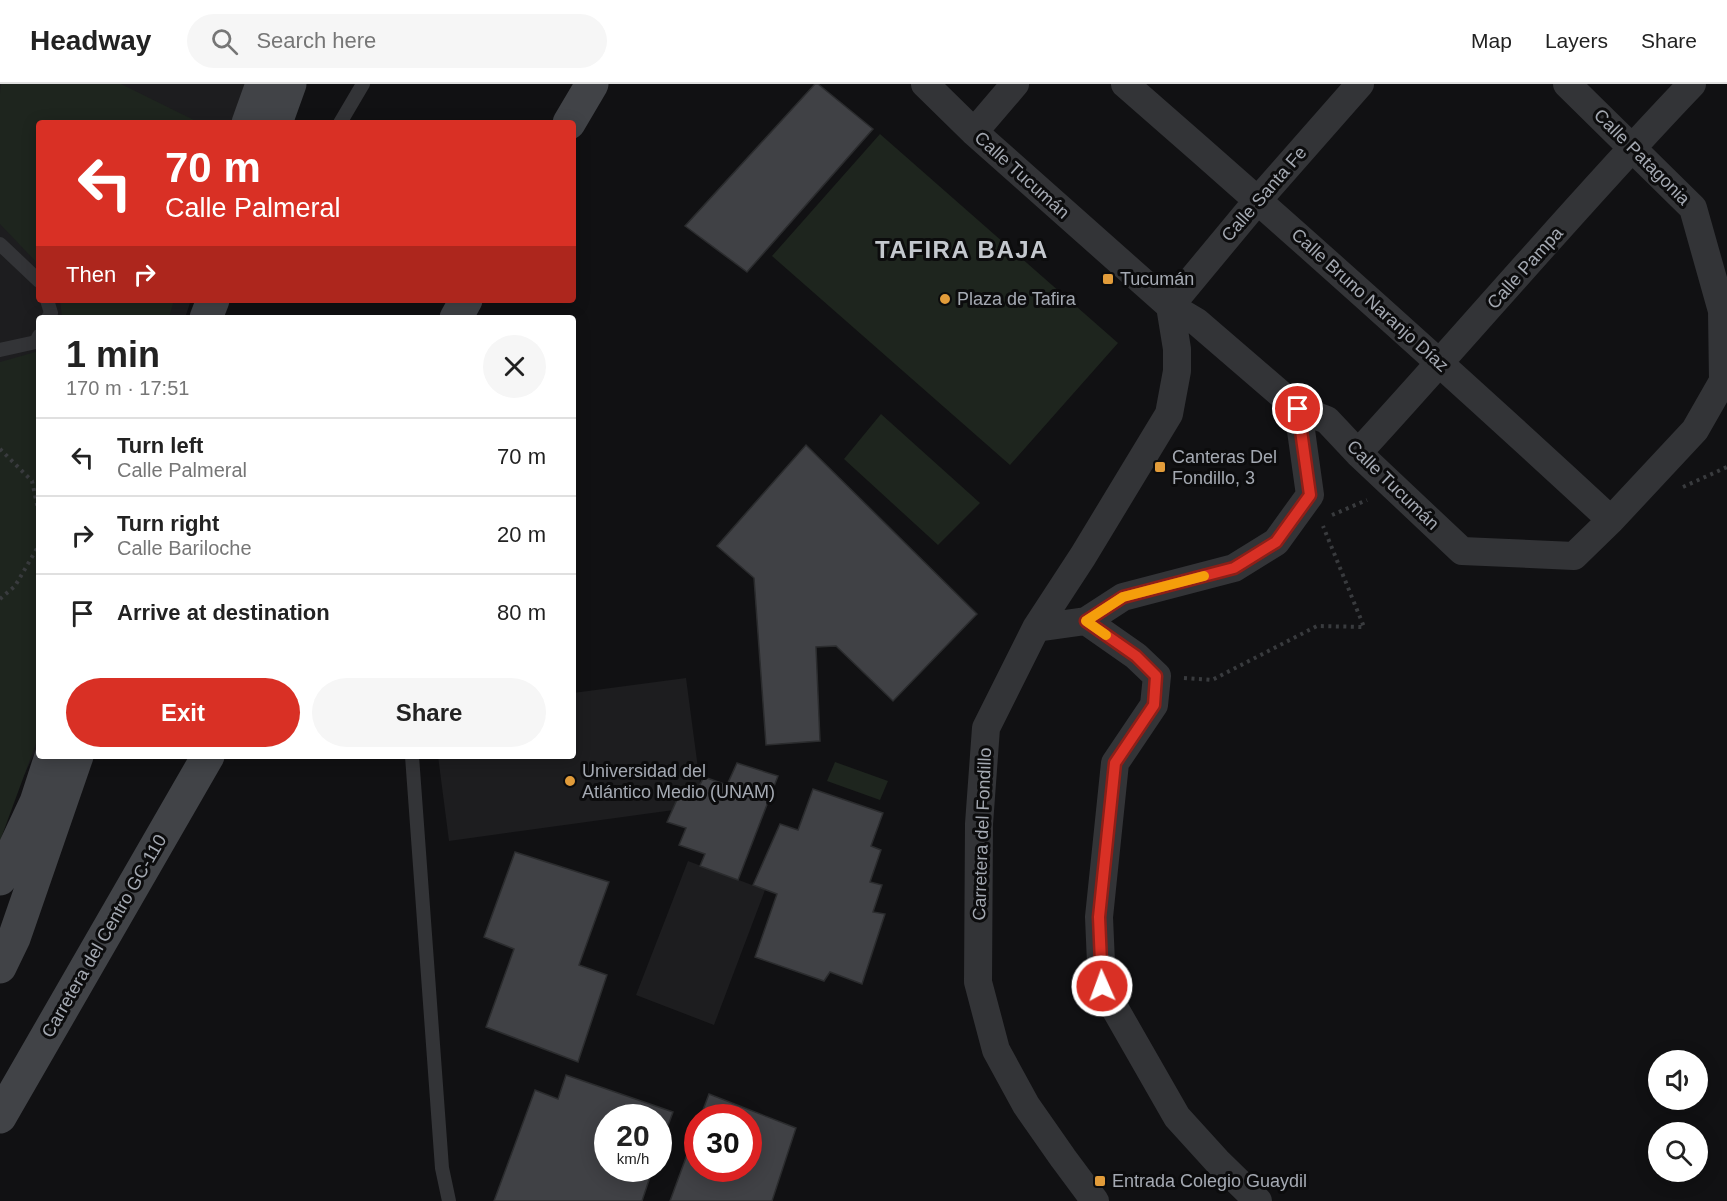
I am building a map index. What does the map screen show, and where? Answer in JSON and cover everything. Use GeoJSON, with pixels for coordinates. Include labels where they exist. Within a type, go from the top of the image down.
{"type":"FeatureCollection","features":[{"type":"Feature","properties":{"kind":"main road"},"geometry":{"type":"LineString","coordinates":[[249,120],[262,84]]}},
{"type":"Feature","properties":{"kind":"main road"},"geometry":{"type":"LineString","coordinates":[[277,120],[290,84]]}},
{"type":"Feature","properties":{"kind":"main road"},"geometry":{"type":"LineString","coordinates":[[571,120],[592,84]]}},
{"type":"Feature","properties":{"kind":"main road"},"geometry":{"type":"LineString","coordinates":[[0,879],[36,802],[50,759]]}},
{"type":"Feature","properties":{"kind":"main road"},"geometry":{"type":"LineString","coordinates":[[0,967],[14,938],[76,759]]}},
{"type":"Feature","properties":{"kind":"main road","name":"Carretera del Centro GC-110"},"geometry":{"type":"LineString","coordinates":[[0,1117],[206,759]]}},
{"type":"Feature","properties":{"kind":"street","name":"Calle Tucumán"},"geometry":{"type":"LineString","coordinates":[[925,84],[974,132],[1170,306],[1197,322],[1298,409],[1327,420],[1358,453],[1462,551],[1574,556],[1611,520]]}},
{"type":"Feature","properties":{"kind":"street"},"geometry":{"type":"LineString","coordinates":[[974,132],[1015,84]]}},
{"type":"Feature","properties":{"kind":"street","name":"Calle Bruno Naranjo Díaz"},"geometry":{"type":"LineString","coordinates":[[1125,84],[1440,363],[1611,520]]}},
{"type":"Feature","properties":{"kind":"street","name":"Calle Santa Fe"},"geometry":{"type":"LineString","coordinates":[[1170,306],[1258,200],[1360,84]]}},
{"type":"Feature","properties":{"kind":"street","name":"Calle Patagonia"},"geometry":{"type":"LineString","coordinates":[[1567,84],[1693,208],[1722,311],[1724,381],[1695,429],[1611,520]]}},
{"type":"Feature","properties":{"kind":"street","name":"Calle Pampa"},"geometry":{"type":"LineString","coordinates":[[1358,453],[1632,147],[1692,84]]}},
{"type":"Feature","properties":{"kind":"street","name":"Carretera del Fondillo"},"geometry":{"type":"LineString","coordinates":[[1095,1201],[1026,1105],[996,1050],[978,982],[979,824],[986,728],[1036,628],[1083,556],[1169,414],[1177,371],[1177,349],[1170,306]]}},
{"type":"Feature","properties":{"kind":"street"},"geometry":{"type":"LineString","coordinates":[[1036,628],[1086,621],[1123,597],[1234,568],[1276,542],[1316,508],[1298,409]]}},
{"type":"Feature","properties":{"kind":"street"},"geometry":{"type":"LineString","coordinates":[[1086,621],[1136,656],[1156,676],[1154,705],[1115,763],[1099,917],[1102,986],[1177,1117],[1258,1201]]}},
{"type":"Feature","properties":{"kind":"lane"},"geometry":{"type":"LineString","coordinates":[[342,120],[363,84]]}},
{"type":"Feature","properties":{"kind":"lane"},"geometry":{"type":"LineString","coordinates":[[0,244],[36,278]]}},
{"type":"Feature","properties":{"kind":"lane"},"geometry":{"type":"LineString","coordinates":[[0,350],[36,342]]}},
{"type":"Feature","properties":{"kind":"lane"},"geometry":{"type":"LineString","coordinates":[[412,759],[442,1168],[450,1201]]}},
{"type":"Feature","properties":{"kind":"path"},"geometry":{"type":"LineString","coordinates":[[0,449],[33,481],[36,498]]}},
{"type":"Feature","properties":{"kind":"path"},"geometry":{"type":"LineString","coordinates":[[1156,676],[1212,680],[1317,626],[1364,627],[1316,508],[1395,487]]}},
{"type":"Feature","properties":{"kind":"path"},"geometry":{"type":"LineString","coordinates":[[0,599],[15,586],[36,550]]}},
{"type":"Feature","properties":{"kind":"shaded area"},"geometry":{"type":"Polygon","coordinates":[[[0,84],[263,84],[251,120],[36,120],[36,303],[190,303],[186,315],[36,315],[36,750],[0,825],[0,84]]]}},
{"type":"Feature","properties":{"kind":"shaded area"},"geometry":{"type":"Polygon","coordinates":[[[1,84],[121,84],[194,120],[36,120],[36,262],[0,224],[1,84]]]}},
{"type":"Feature","properties":{"kind":"shaded area","name":"Plaza de Tafira"},"geometry":{"type":"Polygon","coordinates":[[[880,134],[1118,343],[1010,465],[772,256],[880,134]]]}},
{"type":"Feature","properties":{"kind":"shaded area"},"geometry":{"type":"Polygon","coordinates":[[[60,303],[173,303],[170,315],[62,315],[60,303]]]}},
{"type":"Feature","properties":{"kind":"shaded area"},"geometry":{"type":"Polygon","coordinates":[[[36,352],[36,743],[0,841],[0,362],[36,352]]]}},
{"type":"Feature","properties":{"kind":"shaded area"},"geometry":{"type":"Polygon","coordinates":[[[881,414],[980,503],[938,545],[844,459],[881,414]]]}},
{"type":"Feature","properties":{"kind":"shaded area","name":"Universidad del Atlántico Medio (UNAM)"},"geometry":{"type":"Polygon","coordinates":[[[686,678],[703,806],[449,841],[438,759],[576,759],[576,693],[686,678]]]}},
{"type":"Feature","properties":{"kind":"shaded area"},"geometry":{"type":"Polygon","coordinates":[[[835,762],[888,781],[880,800],[827,781],[835,762]]]}},
{"type":"Feature","properties":{"kind":"shaded area"},"geometry":{"type":"Polygon","coordinates":[[[688,861],[765,890],[714,1025],[636,995],[688,861]]]}},
{"type":"Feature","properties":{"kind":"building"},"geometry":{"type":"Polygon","coordinates":[[[815,84],[818,84],[873,129],[747,272],[685,226],[815,84]]]}},
{"type":"Feature","properties":{"kind":"building","name":"Universidad del Atlántico Medio (UNAM)"},"geometry":{"type":"Polygon","coordinates":[[[806,445],[977,614],[893,701],[836,646],[816,647],[820,741],[766,745],[754,578],[717,546],[806,445]]]}},
{"type":"Feature","properties":{"kind":"building"},"geometry":{"type":"Polygon","coordinates":[[[737,763],[778,776],[738,880],[700,866],[705,854],[679,845],[686,828],[667,822],[683,786],[697,790],[704,777],[727,785],[737,763]]]}},
{"type":"Feature","properties":{"kind":"building"},"geometry":{"type":"Polygon","coordinates":[[[813,789],[883,813],[871,846],[881,850],[870,882],[882,885],[873,912],[885,914],[862,984],[830,972],[824,981],[755,957],[777,894],[753,885],[780,824],[798,830],[813,789]]]}},
{"type":"Feature","properties":{"kind":"building"},"geometry":{"type":"Polygon","coordinates":[[[515,852],[609,882],[579,965],[607,975],[578,1062],[486,1027],[514,949],[484,937],[515,852]]]}},
{"type":"Feature","properties":{"kind":"building"},"geometry":{"type":"Polygon","coordinates":[[[566,1075],[650,1104],[594,1104],[594,1182],[648,1182],[642,1201],[494,1201],[535,1090],[558,1099],[566,1075]]]}},
{"type":"Feature","properties":{"kind":"building"},"geometry":{"type":"Polygon","coordinates":[[[709,1094],[735,1104],[705,1104],[709,1094]]]}},
{"type":"Feature","properties":{"kind":"building"},"geometry":{"type":"Polygon","coordinates":[[[762,1115],[796,1128],[772,1201],[670,1201],[684,1163],[684,1182],[762,1182],[762,1115]]]}},
{"type":"Feature","properties":{"kind":"slow traffic"},"geometry":{"type":"LineString","coordinates":[[1106,635],[1086,621],[1123,597],[1204,576]]}},
{"type":"Feature","properties":{"kind":"place","name":"Tucumán"},"geometry":{"type":"Point","coordinates":[1108,279]}},
{"type":"Feature","properties":{"kind":"place","name":"Plaza de Tafira"},"geometry":{"type":"Point","coordinates":[945,299]}},
{"type":"Feature","properties":{"kind":"place","name":"Canteras Del Fondillo, 3"},"geometry":{"type":"Point","coordinates":[1160,467]}},
{"type":"Feature","properties":{"kind":"place","name":"Universidad del Atlántico Medio (UNAM)"},"geometry":{"type":"Point","coordinates":[570,781]}},
{"type":"Feature","properties":{"kind":"place","name":"Entrada Colegio Guaydil"},"geometry":{"type":"Point","coordinates":[1100,1181]}},
{"type":"Feature","properties":{"kind":"district","name":"TAFIRA BAJA"},"geometry":{"type":"Point","coordinates":[962,249]}},
{"type":"Feature","properties":{"kind":"route"},"geometry":{"type":"LineString","coordinates":[[1102,986],[1099,917],[1115,763],[1154,705],[1156,676],[1136,656],[1086,621],[1123,597],[1234,568],[1276,542],[1310,495],[1298,409]]}}]}
